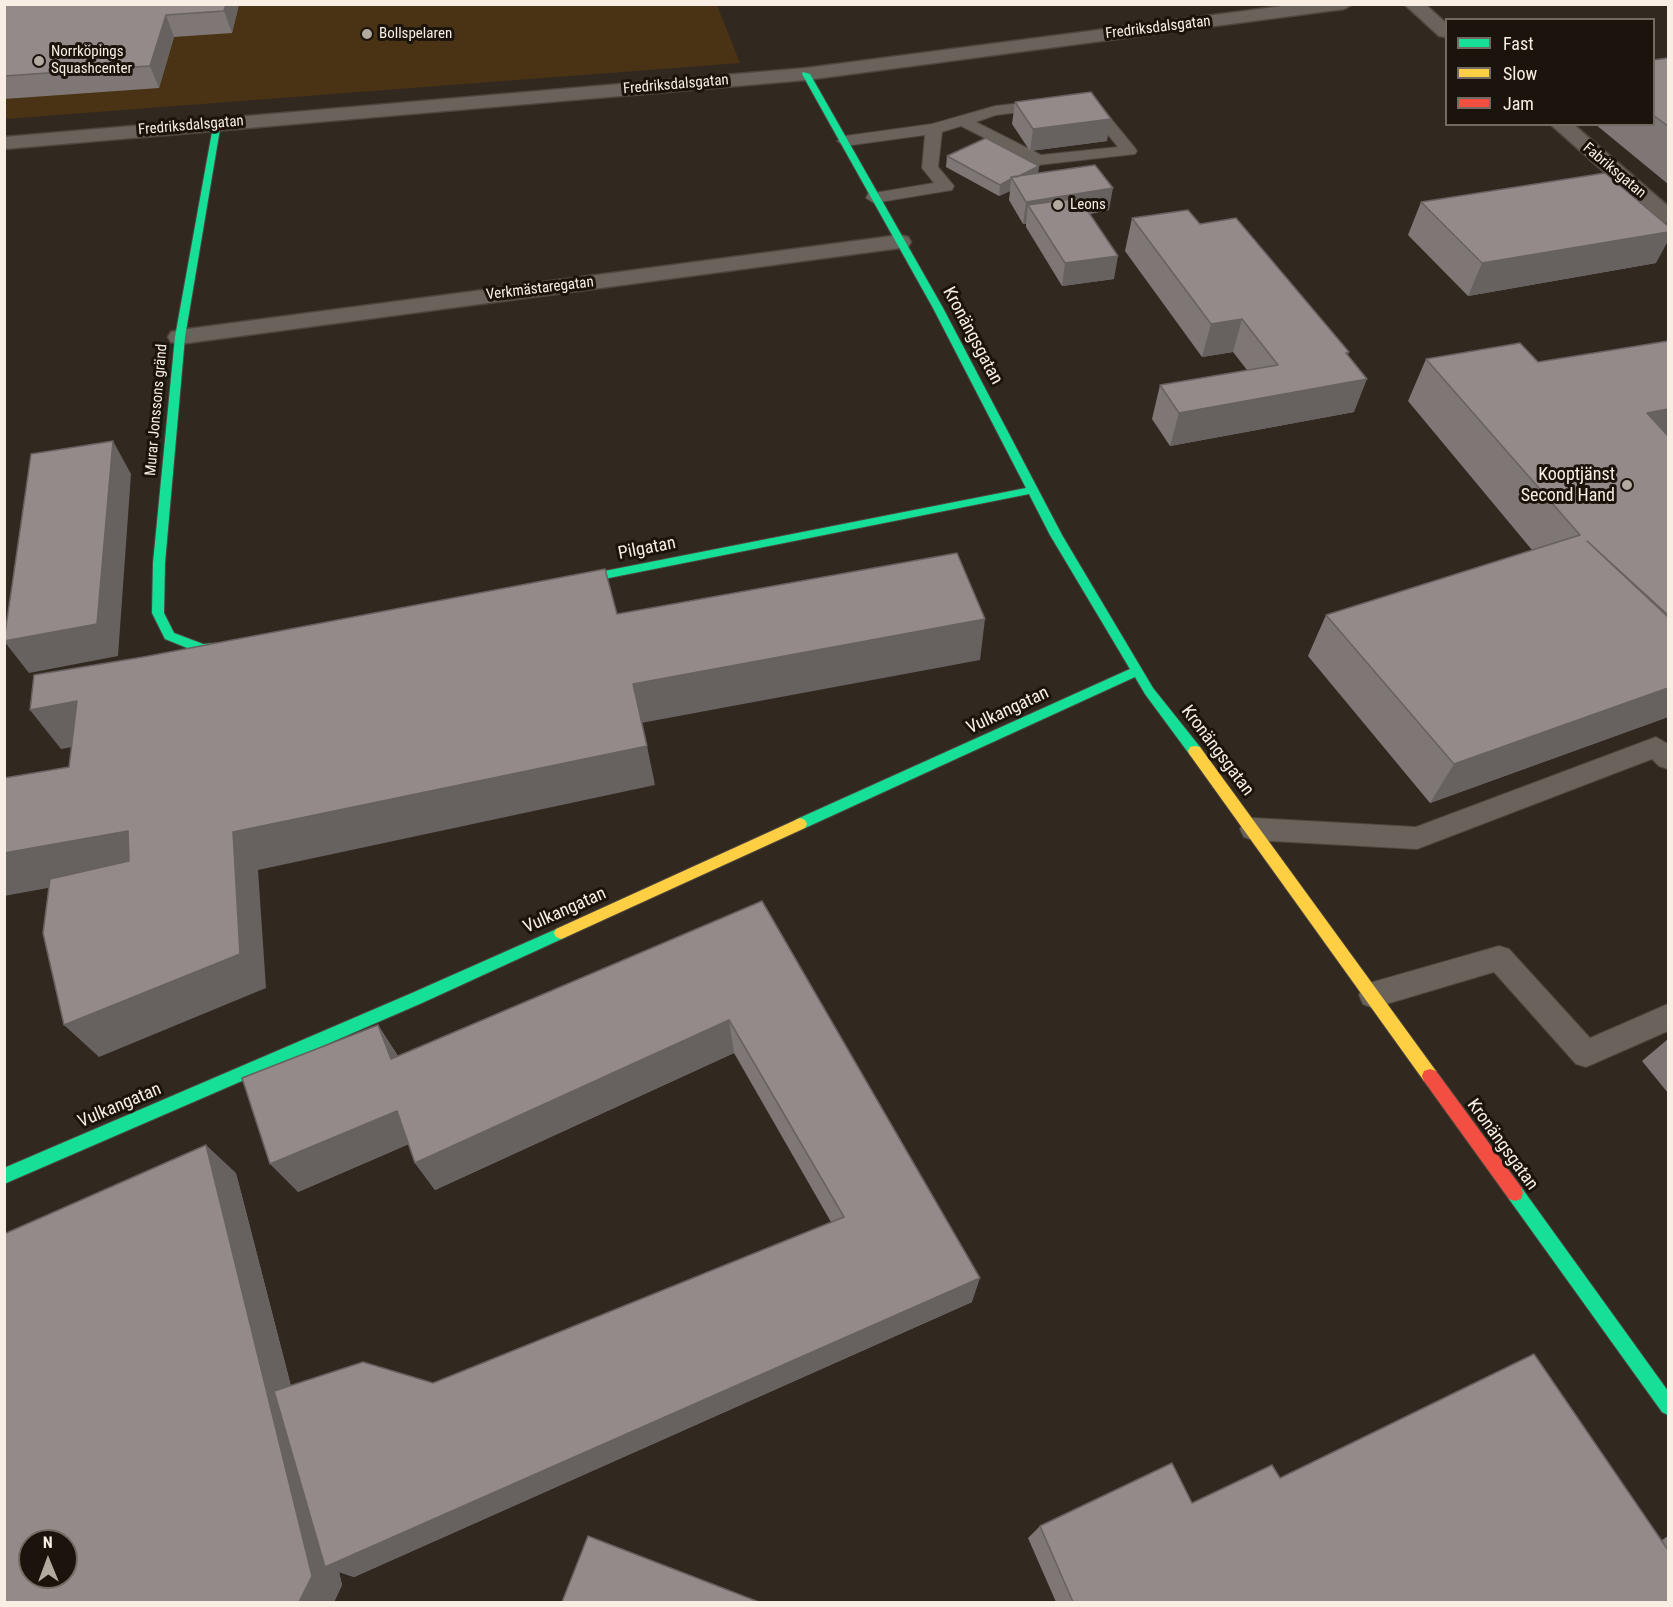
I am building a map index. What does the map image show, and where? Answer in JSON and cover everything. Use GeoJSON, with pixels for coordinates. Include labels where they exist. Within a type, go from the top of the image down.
{"type":"FeatureCollection","features":[{"type":"Feature","properties":{"kind":"street","name":"Fredriksdalsgatan"},"geometry":{"type":"LineString","coordinates":[[4,143],[806,74],[1344,4]]}},
{"type":"Feature","properties":{"kind":"street"},"geometry":{"type":"LineString","coordinates":[[1413,4],[1445,31]]}},
{"type":"Feature","properties":{"kind":"street","name":"Kronängsgatan"},"geometry":{"type":"LineString","coordinates":[[806,74],[938,308],[1056,535],[1149,691],[1253,829],[1668,1406]]}},
{"type":"Feature","properties":{"kind":"street","name":"Murar Jonssons gränd"},"geometry":{"type":"LineString","coordinates":[[217,123],[180,337],[159,563],[158,613],[169,636],[202,649],[232,648],[253,644]]}},
{"type":"Feature","properties":{"kind":"street","name":"Fabriksgatan"},"geometry":{"type":"LineString","coordinates":[[1562,126],[1668,217]]}},
{"type":"Feature","properties":{"kind":"street","name":"Verkmästaregatan"},"geometry":{"type":"LineString","coordinates":[[180,337],[900,242]]}},
{"type":"Feature","properties":{"kind":"street","name":"Pilgatan"},"geometry":{"type":"LineString","coordinates":[[547,586],[1032,490]]}},
{"type":"Feature","properties":{"kind":"street","name":"Vulkangatan"},"geometry":{"type":"LineString","coordinates":[[4,1176],[417,998],[1137,671]]}},
{"type":"Feature","properties":{"kind":"lane"},"geometry":{"type":"LineString","coordinates":[[845,141],[934,129],[995,111],[1088,100],[1129,151],[1038,160],[963,121]]}},
{"type":"Feature","properties":{"kind":"lane"},"geometry":{"type":"LineString","coordinates":[[874,198],[946,186],[930,168],[934,129]]}},
{"type":"Feature","properties":{"kind":"lane"},"geometry":{"type":"LineString","coordinates":[[1253,829],[1417,838],[1656,747],[1668,759]]}},
{"type":"Feature","properties":{"kind":"lane"},"geometry":{"type":"LineString","coordinates":[[1373,995],[1499,958],[1586,1054],[1668,1017]]}},
{"type":"Feature","properties":{"kind":"shaded area","name":"Bollspelaren"},"geometry":{"type":"Polygon","coordinates":[[[5,5],[717,5],[740,63],[5,119],[5,5]]]}},
{"type":"Feature","properties":{"kind":"building"},"geometry":{"type":"Polygon","coordinates":[[[4,4],[226,4],[224,11],[166,15],[150,66],[4,76],[4,4]]]}},
{"type":"Feature","properties":{"kind":"building"},"geometry":{"type":"Polygon","coordinates":[[[1668,58],[1668,126],[1655,116],[1655,60],[1668,58]]]}},
{"type":"Feature","properties":{"kind":"building"},"geometry":{"type":"Polygon","coordinates":[[[1091,92],[1111,119],[1033,129],[1015,102],[1091,92]]]}},
{"type":"Feature","properties":{"kind":"building"},"geometry":{"type":"Polygon","coordinates":[[[986,138],[1039,166],[1017,177],[1011,177],[1000,185],[947,156],[986,138]]]}},
{"type":"Feature","properties":{"kind":"building"},"geometry":{"type":"Polygon","coordinates":[[[1095,165],[1113,188],[1026,202],[1011,177],[1095,165]]]}},
{"type":"Feature","properties":{"kind":"building"},"geometry":{"type":"Polygon","coordinates":[[[1605,173],[1668,226],[1668,232],[1482,263],[1421,202],[1605,173]]]}},
{"type":"Feature","properties":{"kind":"building"},"geometry":{"type":"Polygon","coordinates":[[[1079,198],[1118,256],[1065,263],[1028,205],[1079,198]]]}},
{"type":"Feature","properties":{"kind":"building"},"geometry":{"type":"Polygon","coordinates":[[[1188,210],[1200,224],[1236,218],[1349,352],[1346,353],[1367,379],[1179,413],[1160,385],[1278,365],[1242,319],[1211,324],[1132,218],[1188,210]]]}},
{"type":"Feature","properties":{"kind":"building"},"geometry":{"type":"Polygon","coordinates":[[[1668,341],[1668,409],[1647,413],[1668,436],[1668,615],[1587,541],[1668,617],[1668,688],[1454,764],[1326,615],[1580,535],[1426,359],[1520,343],[1538,362],[1668,341]]]}},
{"type":"Feature","properties":{"kind":"building"},"geometry":{"type":"Polygon","coordinates":[[[113,441],[97,624],[4,641],[31,454],[113,441]]]}},
{"type":"Feature","properties":{"kind":"building"},"geometry":{"type":"Polygon","coordinates":[[[957,553],[985,619],[633,684],[647,746],[233,832],[240,954],[64,1025],[43,933],[50,879],[129,861],[128,831],[4,853],[4,778],[69,767],[77,701],[30,710],[34,675],[143,657],[605,569],[617,614],[957,553]]]}},
{"type":"Feature","properties":{"kind":"building"},"geometry":{"type":"Polygon","coordinates":[[[762,901],[980,1278],[325,1567],[274,1391],[363,1362],[433,1383],[844,1217],[729,1020],[415,1163],[397,1111],[270,1164],[242,1078],[378,1025],[391,1059],[762,901]]]}},
{"type":"Feature","properties":{"kind":"building"},"geometry":{"type":"Polygon","coordinates":[[[206,1145],[312,1576],[299,1602],[4,1602],[4,1234],[206,1145]]]}},
{"type":"Feature","properties":{"kind":"building"},"geometry":{"type":"Polygon","coordinates":[[[1534,1354],[1668,1550],[1668,1602],[1073,1602],[1040,1526],[1172,1463],[1192,1503],[1272,1465],[1280,1478],[1534,1354]]]}},
{"type":"Feature","properties":{"kind":"building"},"geometry":{"type":"Polygon","coordinates":[[[588,1536],[759,1602],[562,1602],[588,1536]]]}},
{"type":"Feature","properties":{"kind":"traffic: fast"},"geometry":{"type":"LineString","coordinates":[[806,74],[938,308],[1056,535],[1149,691],[1195,751]]}},
{"type":"Feature","properties":{"kind":"traffic: fast"},"geometry":{"type":"LineString","coordinates":[[217,123],[180,337],[159,563],[158,613],[169,636],[202,649],[239,647]]}},
{"type":"Feature","properties":{"kind":"traffic: fast"},"geometry":{"type":"LineString","coordinates":[[564,583],[1033,490]]}},
{"type":"Feature","properties":{"kind":"traffic: fast"},"geometry":{"type":"LineString","coordinates":[[800,824],[1137,671]]}},
{"type":"Feature","properties":{"kind":"traffic: fast"},"geometry":{"type":"LineString","coordinates":[[4,1176],[417,998],[561,933]]}},
{"type":"Feature","properties":{"kind":"traffic: fast"},"geometry":{"type":"LineString","coordinates":[[1515,1193],[1668,1406]]}},
{"type":"Feature","properties":{"kind":"traffic: slow"},"geometry":{"type":"LineString","coordinates":[[1195,751],[1430,1076]]}},
{"type":"Feature","properties":{"kind":"traffic: slow"},"geometry":{"type":"LineString","coordinates":[[561,933],[800,824]]}},
{"type":"Feature","properties":{"kind":"traffic: jam"},"geometry":{"type":"LineString","coordinates":[[1430,1076],[1515,1193]]}},
{"type":"Feature","properties":{"kind":"place","name":"Bollspelaren"},"geometry":{"type":"Point","coordinates":[367,34]}},
{"type":"Feature","properties":{"kind":"place","name":"Norrköpings Squashcenter"},"geometry":{"type":"Point","coordinates":[39,61]}},
{"type":"Feature","properties":{"kind":"place","name":"Leons"},"geometry":{"type":"Point","coordinates":[1058,205]}},
{"type":"Feature","properties":{"kind":"place","name":"Kooptjänst Second Hand"},"geometry":{"type":"Point","coordinates":[1627,485]}}]}
